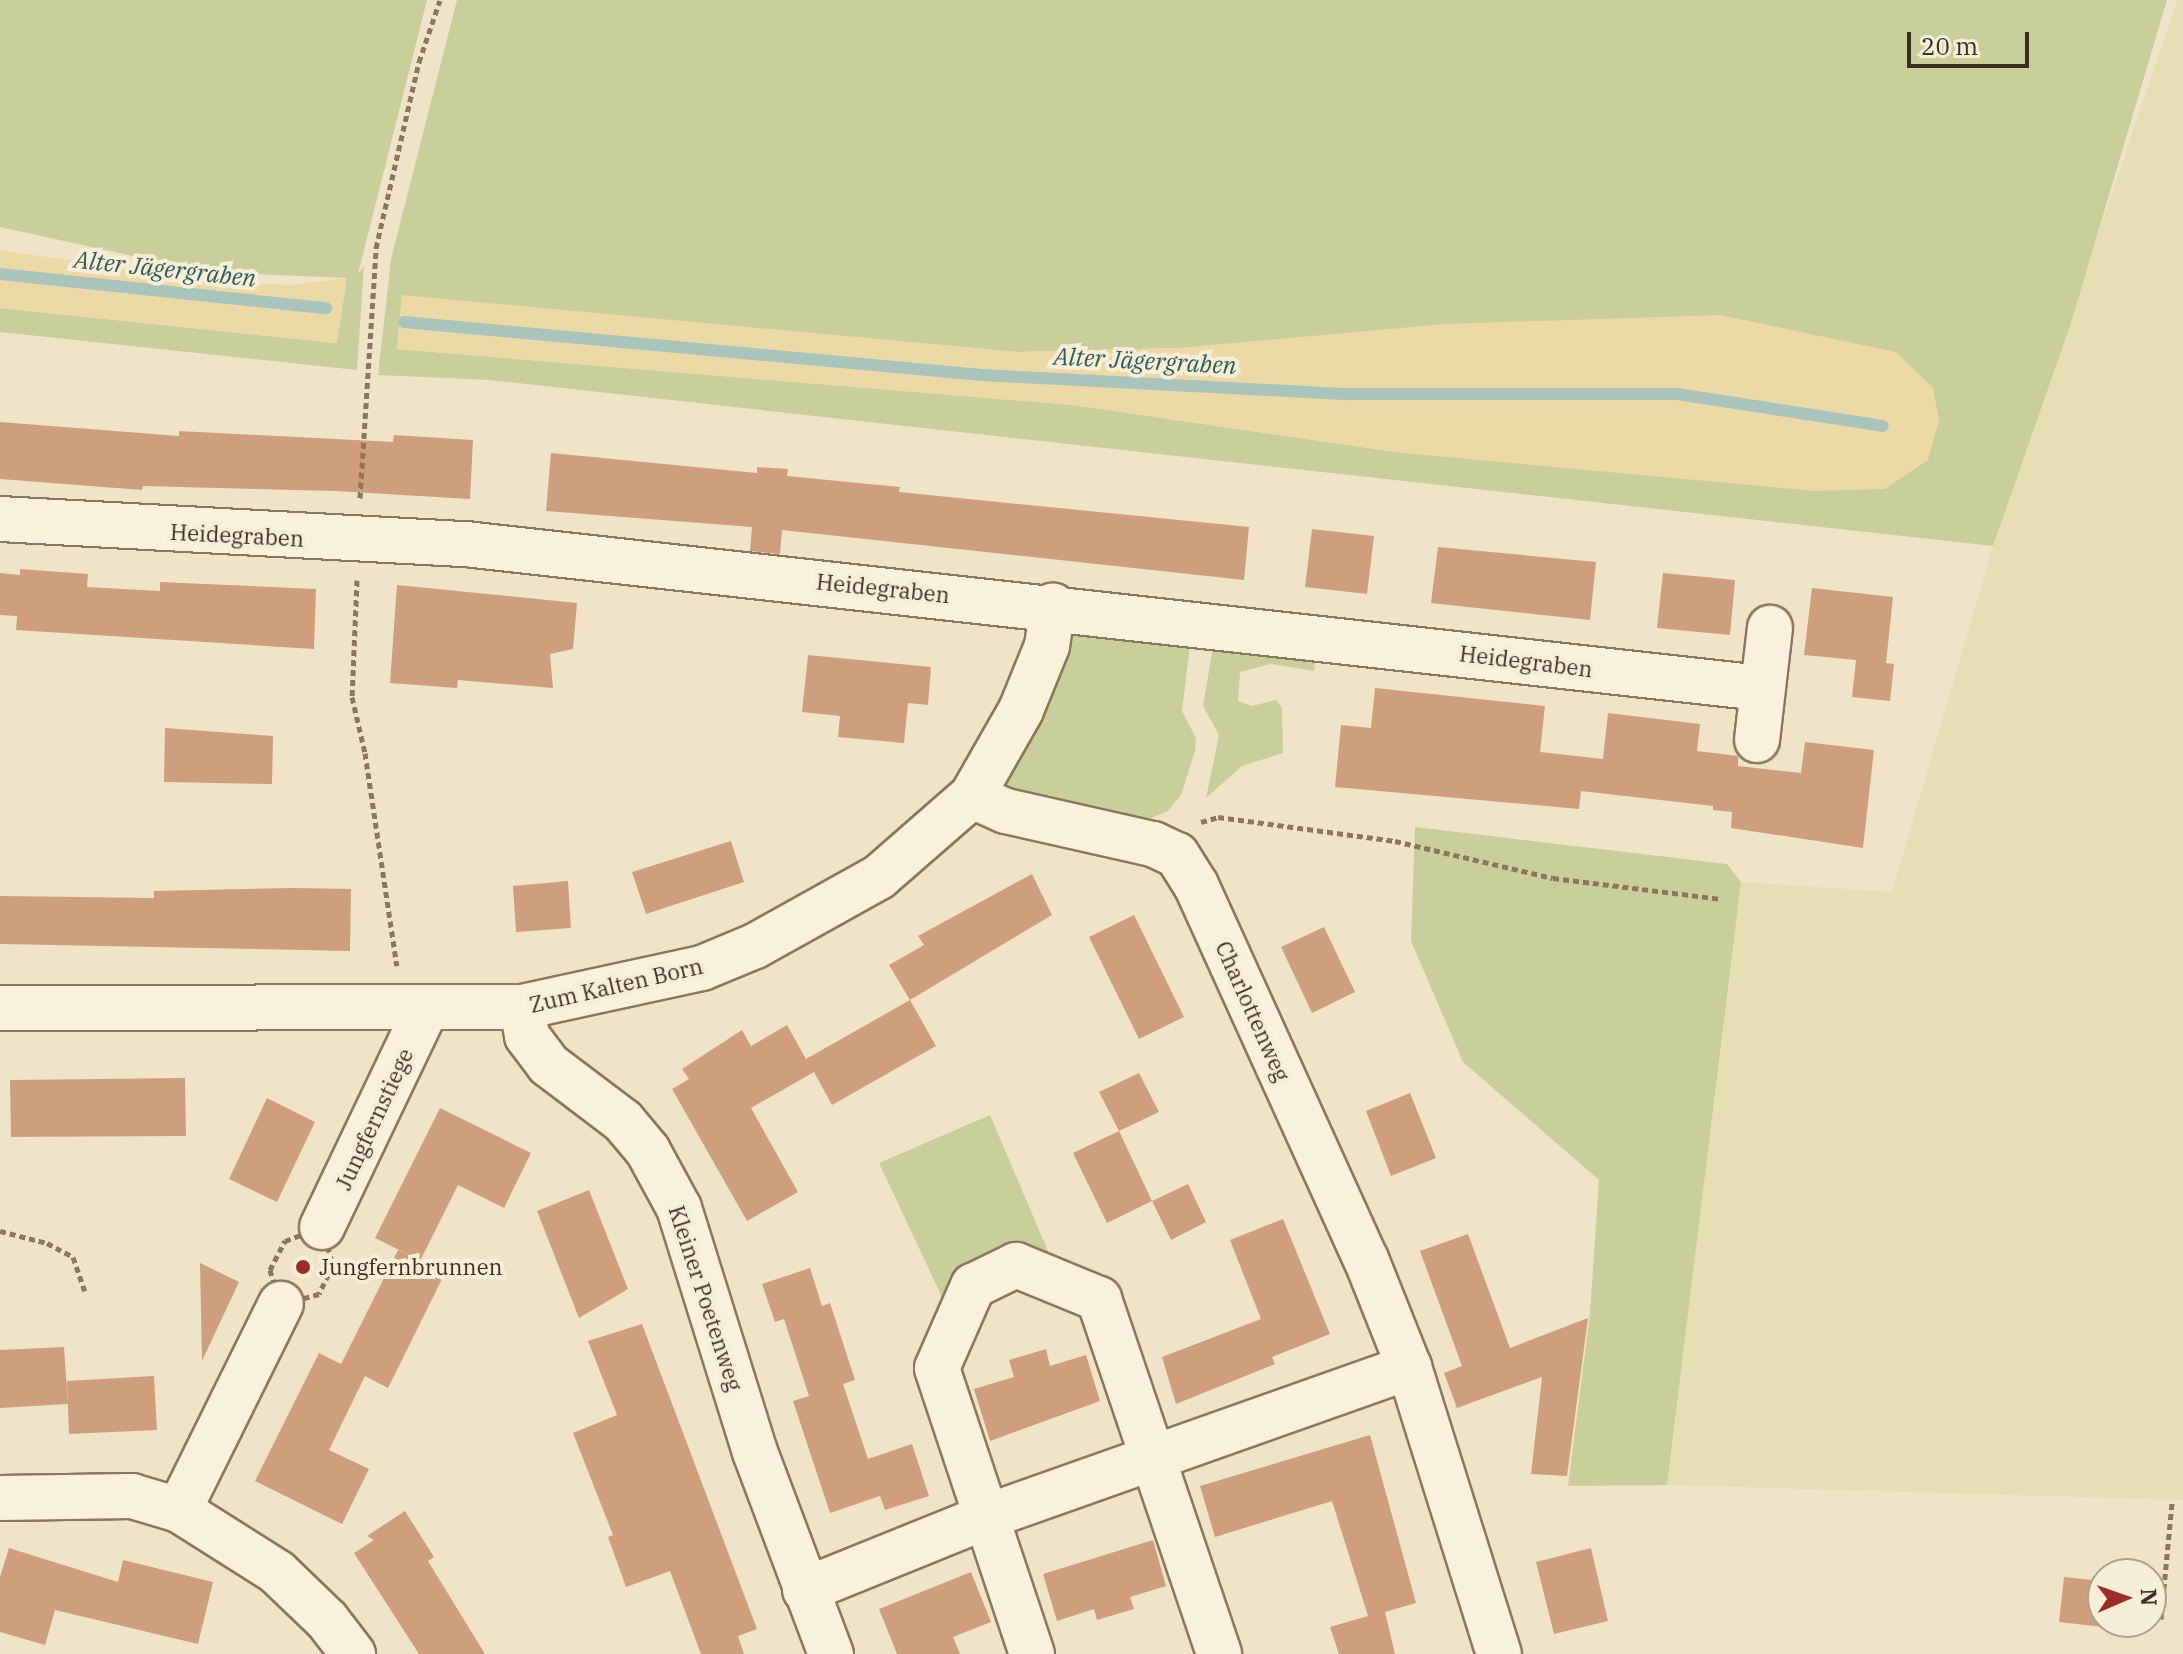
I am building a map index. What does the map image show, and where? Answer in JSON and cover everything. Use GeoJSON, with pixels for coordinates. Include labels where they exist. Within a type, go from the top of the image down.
{"type":"FeatureCollection","features":[{"type":"Feature","properties":{"kind":"street","name":"Heidegraben"},"geometry":{"type":"LineString","coordinates":[[0,519],[358,542],[474,545],[1053,605],[1762,688]]}},
{"type":"Feature","properties":{"kind":"street","name":"Zum Kalten Born"},"geometry":{"type":"LineString","coordinates":[[0,1008],[414,1011],[522,1007],[702,968],[755,946],[879,877],[972,796],[1021,710],[1047,646],[1053,605]]}},
{"type":"Feature","properties":{"kind":"street"},"geometry":{"type":"LineString","coordinates":[[1757,740],[1770,628]]}},
{"type":"Feature","properties":{"kind":"street","name":"Charlottenweg"},"geometry":{"type":"LineString","coordinates":[[972,796],[1006,811],[1153,844],[1177,855],[1196,885],[1366,1259],[1409,1367],[1499,1654]]}},
{"type":"Feature","properties":{"kind":"street","name":"Kleiner Poetenweg"},"geometry":{"type":"LineString","coordinates":[[522,1007],[527,1036],[549,1065],[623,1121],[664,1177],[699,1264],[755,1452],[831,1654]]}},
{"type":"Feature","properties":{"kind":"street","name":"Jungfernstiege"},"geometry":{"type":"LineString","coordinates":[[313,1244],[414,1011]]}},
{"type":"Feature","properties":{"kind":"street"},"geometry":{"type":"LineString","coordinates":[[1032,1654],[937,1368],[973,1286],[1016,1265],[1099,1299],[1219,1654]]}},
{"type":"Feature","properties":{"kind":"street"},"geometry":{"type":"LineString","coordinates":[[179,1510],[290,1289]]}},
{"type":"Feature","properties":{"kind":"street"},"geometry":{"type":"LineString","coordinates":[[805,1590],[986,1517],[1409,1367]]}},
{"type":"Feature","properties":{"kind":"street"},"geometry":{"type":"LineString","coordinates":[[0,1498],[132,1496],[179,1510],[277,1572],[327,1620],[353,1654]]}},
{"type":"Feature","properties":{"kind":"path"},"geometry":{"type":"LineString","coordinates":[[414,1011],[352,697],[376,248],[419,62],[440,0]]}},
{"type":"Feature","properties":{"kind":"path"},"geometry":{"type":"LineString","coordinates":[[1153,844],[1176,828],[1218,817],[1395,841],[1553,878],[1721,899]]}},
{"type":"Feature","properties":{"kind":"path"},"geometry":{"type":"LineString","coordinates":[[0,1231],[47,1243],[73,1257],[85,1291]]}},
{"type":"Feature","properties":{"kind":"path"},"geometry":{"type":"LineString","coordinates":[[290,1289],[313,1244]]}},
{"type":"Feature","properties":{"kind":"path"},"geometry":{"type":"LineString","coordinates":[[290,1289],[313,1244]]}},
{"type":"Feature","properties":{"kind":"path"},"geometry":{"type":"LineString","coordinates":[[2167,1558],[2172,1502]]}},
{"type":"Feature","properties":{"kind":"shaded area"},"geometry":{"type":"Polygon","coordinates":[[[2177,0],[2183,0],[2183,1500],[1667,1485],[1741,882],[1892,892],[1993,546],[2177,0]]]}},
{"type":"Feature","properties":{"kind":"green space"},"geometry":{"type":"Polygon","coordinates":[[[0,0],[427,0],[358,274],[364,266],[357,370],[0,332],[0,308],[336,343],[346,278],[206,272],[0,227],[0,0]]]}},
{"type":"Feature","properties":{"kind":"green space"},"geometry":{"type":"Polygon","coordinates":[[[457,0],[2167,0],[2071,323],[1993,546],[489,380],[378,375],[391,259],[457,0]],[[402,296],[397,349],[1073,405],[1403,453],[1178,348],[1018,352],[402,296]]]}},
{"type":"Feature","properties":{"kind":"green space"},"geometry":{"type":"Polygon","coordinates":[[[1092,630],[1190,646],[1182,711],[1196,738],[1195,751],[1181,795],[1168,811],[1147,820],[1127,822],[1005,788],[1002,782],[1064,649],[1075,634],[1092,630]]]}},
{"type":"Feature","properties":{"kind":"green space"},"geometry":{"type":"Polygon","coordinates":[[[1213,647],[1316,654],[1314,671],[1271,664],[1240,672],[1238,701],[1252,706],[1276,700],[1282,708],[1283,753],[1242,766],[1206,798],[1219,735],[1203,706],[1213,647]]]}},
{"type":"Feature","properties":{"kind":"green space"},"geometry":{"type":"Polygon","coordinates":[[[1415,827],[1727,864],[1741,882],[1667,1485],[1568,1486],[1590,1313],[1599,1180],[1463,1062],[1411,941],[1415,827]]]}},
{"type":"Feature","properties":{"kind":"green space"},"geometry":{"type":"Polygon","coordinates":[[[990,1115],[1057,1272],[949,1312],[879,1163],[990,1115]]]}},
{"type":"Feature","properties":{"kind":"sand"},"geometry":{"type":"Polygon","coordinates":[[[0,250],[213,282],[291,285],[347,278],[337,343],[0,308],[0,250]]]}},
{"type":"Feature","properties":{"kind":"sand"},"geometry":{"type":"Polygon","coordinates":[[[402,295],[1018,352],[1178,348],[1445,324],[1720,315],[1896,352],[1933,388],[1939,420],[1928,460],[1885,489],[1815,491],[1403,453],[1073,405],[397,349],[402,295]]]}},
{"type":"Feature","properties":{"kind":"building"},"geometry":{"type":"Polygon","coordinates":[[[0,422],[179,436],[179,431],[393,442],[394,435],[473,440],[470,499],[335,491],[143,486],[142,490],[0,479],[0,422]]]}},
{"type":"Feature","properties":{"kind":"building"},"geometry":{"type":"Polygon","coordinates":[[[551,453],[757,473],[757,467],[788,469],[787,476],[900,487],[899,492],[1249,527],[1244,580],[782,530],[780,554],[750,551],[752,527],[546,511],[551,453]]]}},
{"type":"Feature","properties":{"kind":"building"},"geometry":{"type":"Polygon","coordinates":[[[1312,529],[1374,536],[1367,594],[1305,587],[1312,529]]]}},
{"type":"Feature","properties":{"kind":"building"},"geometry":{"type":"Polygon","coordinates":[[[1438,547],[1596,562],[1590,620],[1431,603],[1438,547]]]}},
{"type":"Feature","properties":{"kind":"building"},"geometry":{"type":"Polygon","coordinates":[[[20,569],[88,574],[87,587],[160,591],[160,582],[316,589],[314,649],[16,630],[17,616],[0,615],[0,573],[20,575],[20,569]]]}},
{"type":"Feature","properties":{"kind":"building"},"geometry":{"type":"Polygon","coordinates":[[[1663,573],[1735,580],[1730,635],[1657,628],[1663,573]]]}},
{"type":"Feature","properties":{"kind":"building"},"geometry":{"type":"Polygon","coordinates":[[[397,585],[577,603],[573,649],[550,654],[553,688],[458,680],[457,688],[390,683],[397,585]]]}},
{"type":"Feature","properties":{"kind":"building"},"geometry":{"type":"Polygon","coordinates":[[[1812,588],[1893,597],[1886,663],[1894,664],[1890,701],[1852,697],[1856,660],[1804,655],[1812,588]]]}},
{"type":"Feature","properties":{"kind":"building"},"geometry":{"type":"Polygon","coordinates":[[[808,655],[931,667],[928,705],[908,703],[904,743],[838,737],[840,716],[802,712],[808,655]]]}},
{"type":"Feature","properties":{"kind":"building"},"geometry":{"type":"Polygon","coordinates":[[[1375,688],[1545,706],[1540,752],[1603,759],[1608,713],[1700,724],[1697,751],[1738,756],[1738,766],[1801,773],[1805,742],[1874,750],[1863,848],[1731,828],[1732,812],[1713,810],[1713,806],[1581,791],[1579,809],[1335,787],[1341,725],[1371,728],[1375,688]]]}},
{"type":"Feature","properties":{"kind":"building"},"geometry":{"type":"Polygon","coordinates":[[[165,728],[273,736],[272,784],[164,782],[165,728]]]}},
{"type":"Feature","properties":{"kind":"building"},"geometry":{"type":"Polygon","coordinates":[[[731,841],[744,882],[646,914],[632,872],[731,841]]]}},
{"type":"Feature","properties":{"kind":"building"},"geometry":{"type":"Polygon","coordinates":[[[1032,874],[1052,915],[910,1000],[889,965],[924,945],[918,936],[1032,874]]]}},
{"type":"Feature","properties":{"kind":"building"},"geometry":{"type":"Polygon","coordinates":[[[568,881],[571,928],[516,932],[513,886],[568,881]]]}},
{"type":"Feature","properties":{"kind":"building"},"geometry":{"type":"Polygon","coordinates":[[[351,889],[350,951],[0,944],[0,896],[154,898],[154,891],[351,889]]]}},
{"type":"Feature","properties":{"kind":"building"},"geometry":{"type":"Polygon","coordinates":[[[1134,915],[1184,1017],[1139,1039],[1089,937],[1134,915]]]}},
{"type":"Feature","properties":{"kind":"building"},"geometry":{"type":"Polygon","coordinates":[[[1324,927],[1355,992],[1312,1013],[1281,947],[1324,927]]]}},
{"type":"Feature","properties":{"kind":"building"},"geometry":{"type":"Polygon","coordinates":[[[910,1000],[936,1046],[832,1105],[814,1072],[751,1108],[798,1192],[747,1221],[672,1089],[689,1079],[682,1069],[742,1030],[751,1046],[787,1025],[806,1059],[910,1000]]]}},
{"type":"Feature","properties":{"kind":"building"},"geometry":{"type":"Polygon","coordinates":[[[1139,1073],[1159,1112],[1119,1131],[1099,1092],[1139,1073]]]}},
{"type":"Feature","properties":{"kind":"building"},"geometry":{"type":"Polygon","coordinates":[[[185,1078],[186,1136],[11,1137],[10,1080],[185,1078]]]}},
{"type":"Feature","properties":{"kind":"building"},"geometry":{"type":"Polygon","coordinates":[[[1410,1093],[1436,1158],[1391,1176],[1366,1111],[1410,1093]]]}},
{"type":"Feature","properties":{"kind":"building"},"geometry":{"type":"Polygon","coordinates":[[[267,1098],[315,1122],[277,1202],[229,1179],[267,1098]]]}},
{"type":"Feature","properties":{"kind":"building"},"geometry":{"type":"Polygon","coordinates":[[[440,1108],[531,1153],[504,1208],[458,1185],[420,1261],[445,1273],[388,1388],[365,1376],[329,1450],[369,1469],[342,1524],[255,1481],[319,1353],[341,1364],[398,1250],[417,1259],[375,1238],[440,1108]]]}},
{"type":"Feature","properties":{"kind":"building"},"geometry":{"type":"Polygon","coordinates":[[[1119,1131],[1152,1201],[1107,1223],[1073,1153],[1119,1131]]]}},
{"type":"Feature","properties":{"kind":"building"},"geometry":{"type":"Polygon","coordinates":[[[1188,1184],[1206,1222],[1171,1240],[1152,1201],[1188,1184]]]}},
{"type":"Feature","properties":{"kind":"building"},"geometry":{"type":"Polygon","coordinates":[[[589,1190],[628,1289],[579,1318],[537,1211],[589,1190]]]}},
{"type":"Feature","properties":{"kind":"building"},"geometry":{"type":"Polygon","coordinates":[[[1283,1219],[1330,1334],[1272,1357],[1275,1364],[1176,1404],[1162,1357],[1261,1319],[1230,1240],[1283,1219]]]}},
{"type":"Feature","properties":{"kind":"building"},"geometry":{"type":"Polygon","coordinates":[[[1468,1234],[1510,1348],[1588,1318],[1567,1476],[1531,1474],[1542,1377],[1457,1408],[1444,1373],[1462,1366],[1420,1251],[1468,1234]]]}},
{"type":"Feature","properties":{"kind":"building"},"geometry":{"type":"Polygon","coordinates":[[[200,1263],[239,1282],[202,1361],[200,1263]]]}},
{"type":"Feature","properties":{"kind":"building"},"geometry":{"type":"Polygon","coordinates":[[[810,1268],[822,1306],[830,1303],[855,1380],[843,1384],[868,1459],[912,1444],[929,1496],[885,1510],[880,1496],[830,1513],[793,1401],[809,1396],[784,1319],[775,1322],[762,1284],[810,1268]]]}},
{"type":"Feature","properties":{"kind":"building"},"geometry":{"type":"Polygon","coordinates":[[[642,1324],[757,1629],[738,1636],[744,1654],[701,1654],[670,1571],[626,1587],[608,1537],[613,1535],[573,1433],[617,1415],[588,1341],[642,1324]]]}},
{"type":"Feature","properties":{"kind":"building"},"geometry":{"type":"Polygon","coordinates":[[[64,1347],[68,1404],[0,1408],[0,1350],[64,1347]]]}},
{"type":"Feature","properties":{"kind":"building"},"geometry":{"type":"Polygon","coordinates":[[[1046,1349],[1050,1366],[1086,1355],[1100,1401],[990,1441],[974,1389],[1014,1377],[1009,1360],[1046,1349]]]}},
{"type":"Feature","properties":{"kind":"building"},"geometry":{"type":"Polygon","coordinates":[[[154,1376],[157,1430],[69,1434],[67,1381],[154,1376]]]}},
{"type":"Feature","properties":{"kind":"building"},"geometry":{"type":"Polygon","coordinates":[[[1370,1435],[1416,1603],[1385,1612],[1395,1654],[1339,1654],[1330,1627],[1368,1616],[1332,1501],[1215,1537],[1200,1486],[1370,1435]]]}},
{"type":"Feature","properties":{"kind":"building"},"geometry":{"type":"Polygon","coordinates":[[[405,1511],[434,1557],[428,1561],[485,1654],[419,1654],[354,1553],[374,1540],[367,1536],[405,1511]]]}},
{"type":"Feature","properties":{"kind":"building"},"geometry":{"type":"Polygon","coordinates":[[[1153,1540],[1166,1586],[1130,1597],[1134,1609],[1097,1620],[1094,1609],[1057,1621],[1043,1574],[1153,1540]]]}},
{"type":"Feature","properties":{"kind":"building"},"geometry":{"type":"Polygon","coordinates":[[[9,1548],[118,1582],[123,1560],[213,1582],[198,1644],[55,1610],[45,1645],[0,1632],[0,1577],[9,1548]]]}},
{"type":"Feature","properties":{"kind":"building"},"geometry":{"type":"Polygon","coordinates":[[[1591,1548],[1608,1621],[1554,1634],[1536,1562],[1591,1548]]]}},
{"type":"Feature","properties":{"kind":"building"},"geometry":{"type":"Polygon","coordinates":[[[971,1572],[991,1622],[953,1637],[960,1654],[897,1654],[879,1609],[971,1572]]]}},
{"type":"Feature","properties":{"kind":"building"},"geometry":{"type":"Polygon","coordinates":[[[2064,1577],[2087,1579],[2087,1625],[2059,1622],[2064,1577]]]}},
{"type":"Feature","properties":{"kind":"waterway","name":"Alter Jägergraben"},"geometry":{"type":"LineString","coordinates":[[0,274],[326,308]]}},
{"type":"Feature","properties":{"kind":"waterway","name":"Alter Jägergraben"},"geometry":{"type":"LineString","coordinates":[[404,322],[982,375],[1349,394],[1677,394],[1883,426]]}},
{"type":"Feature","properties":{"kind":"place","name":"Jungfernbrunnen"},"geometry":{"type":"Point","coordinates":[303,1267]}}]}
